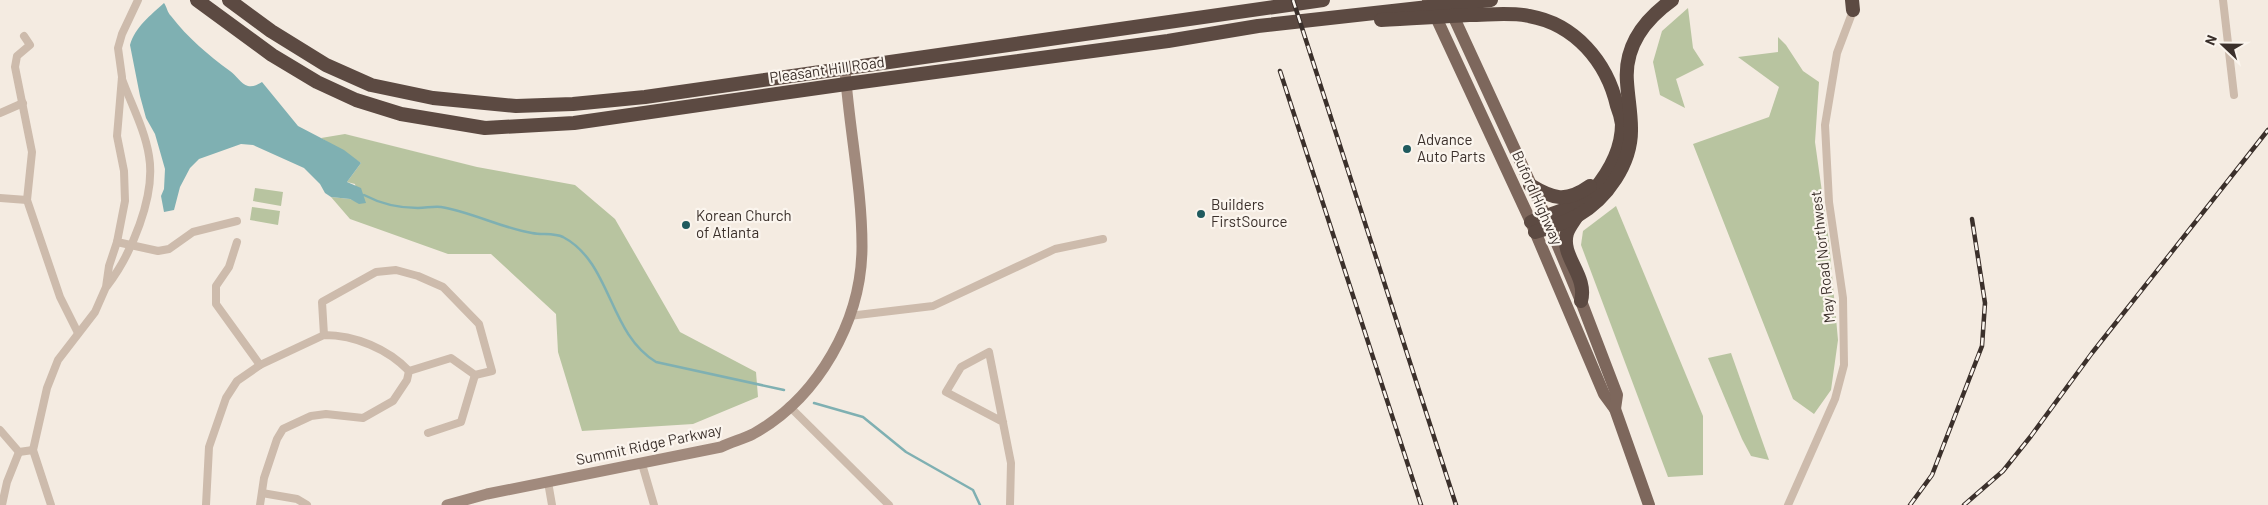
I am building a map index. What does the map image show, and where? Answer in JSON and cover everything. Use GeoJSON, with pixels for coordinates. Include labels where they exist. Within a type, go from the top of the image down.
{"type":"FeatureCollection","features":[{"type":"Feature","properties":{"kind":"highway","name":"Pleasant Hill Road"},"geometry":{"type":"LineString","coordinates":[[197,0],[272,55],[317,82],[356,100],[401,114],[485,128],[574,123],[1168,41],[1258,26],[1491,0]]}},
{"type":"Feature","properties":{"kind":"highway","name":"Pleasant Hill Road"},"geometry":{"type":"LineString","coordinates":[[229,0],[271,31],[326,65],[370,85],[433,98],[516,106],[573,104],[645,97],[1214,14],[1323,0]]}},
{"type":"Feature","properties":{"kind":"highway"},"geometry":{"type":"LineString","coordinates":[[1214,14],[1272,0]]}},
{"type":"Feature","properties":{"kind":"highway"},"geometry":{"type":"LineString","coordinates":[[1581,300],[1584,290],[1566,246],[1567,232],[1577,216],[1604,194],[1618,175],[1624,161],[1631,130],[1626,80],[1628,60],[1633,44],[1642,28],[1654,13],[1672,0]]}},
{"type":"Feature","properties":{"kind":"highway"},"geometry":{"type":"LineString","coordinates":[[1258,26],[1503,14],[1530,16],[1557,25],[1588,48],[1600,63],[1614,90],[1622,124],[1618,148],[1610,168],[1594,191],[1578,204],[1533,227]]}},
{"type":"Feature","properties":{"kind":"highway"},"geometry":{"type":"LineString","coordinates":[[1530,184],[1553,197],[1564,198],[1579,194],[1592,185],[1606,165],[1612,148],[1616,127],[1614,90]]}},
{"type":"Feature","properties":{"kind":"highway"},"geometry":{"type":"LineString","coordinates":[[1547,221],[1577,216]]}},
{"type":"Feature","properties":{"kind":"main road","name":"Buford Highway"},"geometry":{"type":"LineString","coordinates":[[1428,0],[1450,43],[1533,227],[1604,394],[1615,409],[1649,505]]}},
{"type":"Feature","properties":{"kind":"main road","name":"Buford Highway"},"geometry":{"type":"LineString","coordinates":[[1446,0],[1464,36],[1581,300],[1617,395],[1615,409]]}},
{"type":"Feature","properties":{"kind":"street"},"geometry":{"type":"LineString","coordinates":[[51,505],[33,450],[47,388],[58,360],[95,312],[106,287],[119,271],[131,246],[149,186],[149,156],[122,77],[118,48],[122,34],[138,0]]}},
{"type":"Feature","properties":{"kind":"street"},"geometry":{"type":"LineString","coordinates":[[2222,0],[2234,95]]}},
{"type":"Feature","properties":{"kind":"street","name":"May Road Northwest"},"geometry":{"type":"LineString","coordinates":[[1788,505],[1835,399],[1844,365],[1843,298],[1829,202],[1825,125],[1837,53],[1854,3]]}},
{"type":"Feature","properties":{"kind":"street"},"geometry":{"type":"LineString","coordinates":[[24,36],[30,45],[17,56],[15,67],[32,152],[27,200],[60,298],[78,333]]}},
{"type":"Feature","properties":{"kind":"street","name":"Summit Ridge Parkway"},"geometry":{"type":"LineString","coordinates":[[447,505],[487,494],[721,447],[753,434],[789,406],[815,382],[831,356],[849,316],[857,286],[862,248],[861,207],[850,128],[845,69]]}},
{"type":"Feature","properties":{"kind":"street"},"geometry":{"type":"LineString","coordinates":[[106,287],[109,266],[117,242],[125,201],[124,171],[117,136],[122,77]]}},
{"type":"Feature","properties":{"kind":"street"},"geometry":{"type":"LineString","coordinates":[[0,113],[23,103]]}},
{"type":"Feature","properties":{"kind":"street"},"geometry":{"type":"LineString","coordinates":[[0,198],[27,200]]}},
{"type":"Feature","properties":{"kind":"street"},"geometry":{"type":"LineString","coordinates":[[117,242],[158,251],[168,250],[193,232],[237,221]]}},
{"type":"Feature","properties":{"kind":"street"},"geometry":{"type":"LineString","coordinates":[[849,316],[933,306],[1055,249],[1103,239]]}},
{"type":"Feature","properties":{"kind":"street"},"geometry":{"type":"LineString","coordinates":[[237,242],[229,267],[216,286],[216,304],[260,364]]}},
{"type":"Feature","properties":{"kind":"street"},"geometry":{"type":"LineString","coordinates":[[324,335],[322,302],[376,272],[396,270],[418,276],[443,287],[479,324],[492,372],[475,375],[451,358],[409,371]]}},
{"type":"Feature","properties":{"kind":"street"},"geometry":{"type":"LineString","coordinates":[[206,505],[209,448],[226,398],[237,380],[260,364],[324,335],[336,335],[369,345],[386,353],[409,371]]}},
{"type":"Feature","properties":{"kind":"street"},"geometry":{"type":"LineString","coordinates":[[1003,422],[946,392],[961,366],[989,352],[1012,463],[1010,505]]}},
{"type":"Feature","properties":{"kind":"street"},"geometry":{"type":"LineString","coordinates":[[260,505],[277,439],[283,429],[312,416],[326,414],[363,418],[393,401],[407,380],[409,371]]}},
{"type":"Feature","properties":{"kind":"street"},"geometry":{"type":"LineString","coordinates":[[428,433],[461,422],[475,375]]}},
{"type":"Feature","properties":{"kind":"street"},"geometry":{"type":"LineString","coordinates":[[789,406],[889,505]]}},
{"type":"Feature","properties":{"kind":"street"},"geometry":{"type":"LineString","coordinates":[[0,430],[19,452]]}},
{"type":"Feature","properties":{"kind":"street"},"geometry":{"type":"LineString","coordinates":[[19,452],[33,450]]}},
{"type":"Feature","properties":{"kind":"street"},"geometry":{"type":"LineString","coordinates":[[2,505],[19,452]]}},
{"type":"Feature","properties":{"kind":"street"},"geometry":{"type":"LineString","coordinates":[[642,464],[654,505]]}},
{"type":"Feature","properties":{"kind":"street"},"geometry":{"type":"LineString","coordinates":[[548,482],[552,505]]}},
{"type":"Feature","properties":{"kind":"street"},"geometry":{"type":"LineString","coordinates":[[262,493],[297,499],[307,505]]}},
{"type":"Feature","properties":{"kind":"green space"},"geometry":{"type":"Polygon","coordinates":[[[1688,8],[1693,48],[1704,65],[1676,79],[1685,108],[1660,95],[1653,62],[1662,31],[1688,8]]]}},
{"type":"Feature","properties":{"kind":"green space"},"geometry":{"type":"Polygon","coordinates":[[[1778,37],[1786,45],[1803,71],[1819,82],[1815,142],[1829,242],[1838,340],[1831,390],[1814,414],[1793,399],[1693,144],[1769,117],[1779,87],[1738,57],[1778,52],[1778,37]]]}},
{"type":"Feature","properties":{"kind":"green space"},"geometry":{"type":"Polygon","coordinates":[[[345,134],[477,167],[575,185],[615,219],[680,332],[756,372],[758,397],[693,424],[582,431],[558,352],[556,314],[491,254],[448,254],[350,219],[331,197],[350,199],[359,203],[355,184],[347,182],[361,163],[321,138],[345,134]]]}},
{"type":"Feature","properties":{"kind":"green space"},"geometry":{"type":"Polygon","coordinates":[[[255,188],[283,192],[281,206],[253,201],[255,188]]]}},
{"type":"Feature","properties":{"kind":"green space"},"geometry":{"type":"Polygon","coordinates":[[[1616,206],[1703,416],[1703,475],[1668,477],[1581,245],[1583,231],[1616,206]]]}},
{"type":"Feature","properties":{"kind":"green space"},"geometry":{"type":"Polygon","coordinates":[[[252,207],[280,211],[278,225],[250,220],[252,207]]]}},
{"type":"Feature","properties":{"kind":"green space"},"geometry":{"type":"Polygon","coordinates":[[[1731,353],[1769,460],[1751,456],[1708,358],[1731,353]]]}},
{"type":"Feature","properties":{"kind":"water"},"geometry":{"type":"Polygon","coordinates":[[[164,3],[170,14],[191,39],[243,83],[252,86],[262,82],[298,126],[344,150],[361,163],[347,182],[361,188],[366,203],[359,204],[350,199],[331,197],[325,193],[320,184],[304,168],[253,145],[241,144],[199,159],[190,168],[180,187],[174,210],[164,212],[161,196],[164,189],[165,169],[155,134],[146,118],[130,45],[140,27],[164,3]]]}},
{"type":"Feature","properties":{"kind":"waterway"},"geometry":{"type":"LineString","coordinates":[[364,195],[377,201],[397,206],[453,209],[520,231],[563,237],[579,249],[591,263],[628,334],[640,349],[656,362],[784,390]]}},
{"type":"Feature","properties":{"kind":"waterway"},"geometry":{"type":"LineString","coordinates":[[814,403],[863,417],[906,452],[973,490],[980,505]]}},
{"type":"Feature","properties":{"kind":"railway"},"geometry":{"type":"LineString","coordinates":[[1293,0],[1456,505]]}},
{"type":"Feature","properties":{"kind":"railway"},"geometry":{"type":"LineString","coordinates":[[1280,71],[1421,505]]}},
{"type":"Feature","properties":{"kind":"railway"},"geometry":{"type":"LineString","coordinates":[[1964,505],[2003,471],[2092,353],[2268,130]]}},
{"type":"Feature","properties":{"kind":"railway"},"geometry":{"type":"LineString","coordinates":[[1910,505],[1932,475],[1982,346],[1985,303],[1972,219]]}},
{"type":"Feature","properties":{"kind":"place","name":"Advance Auto Parts"},"geometry":{"type":"Point","coordinates":[1407,149]}},
{"type":"Feature","properties":{"kind":"place","name":"Builders FirstSource"},"geometry":{"type":"Point","coordinates":[1201,214]}},
{"type":"Feature","properties":{"kind":"place","name":"Korean Church of Atlanta"},"geometry":{"type":"Point","coordinates":[686,225]}}]}
